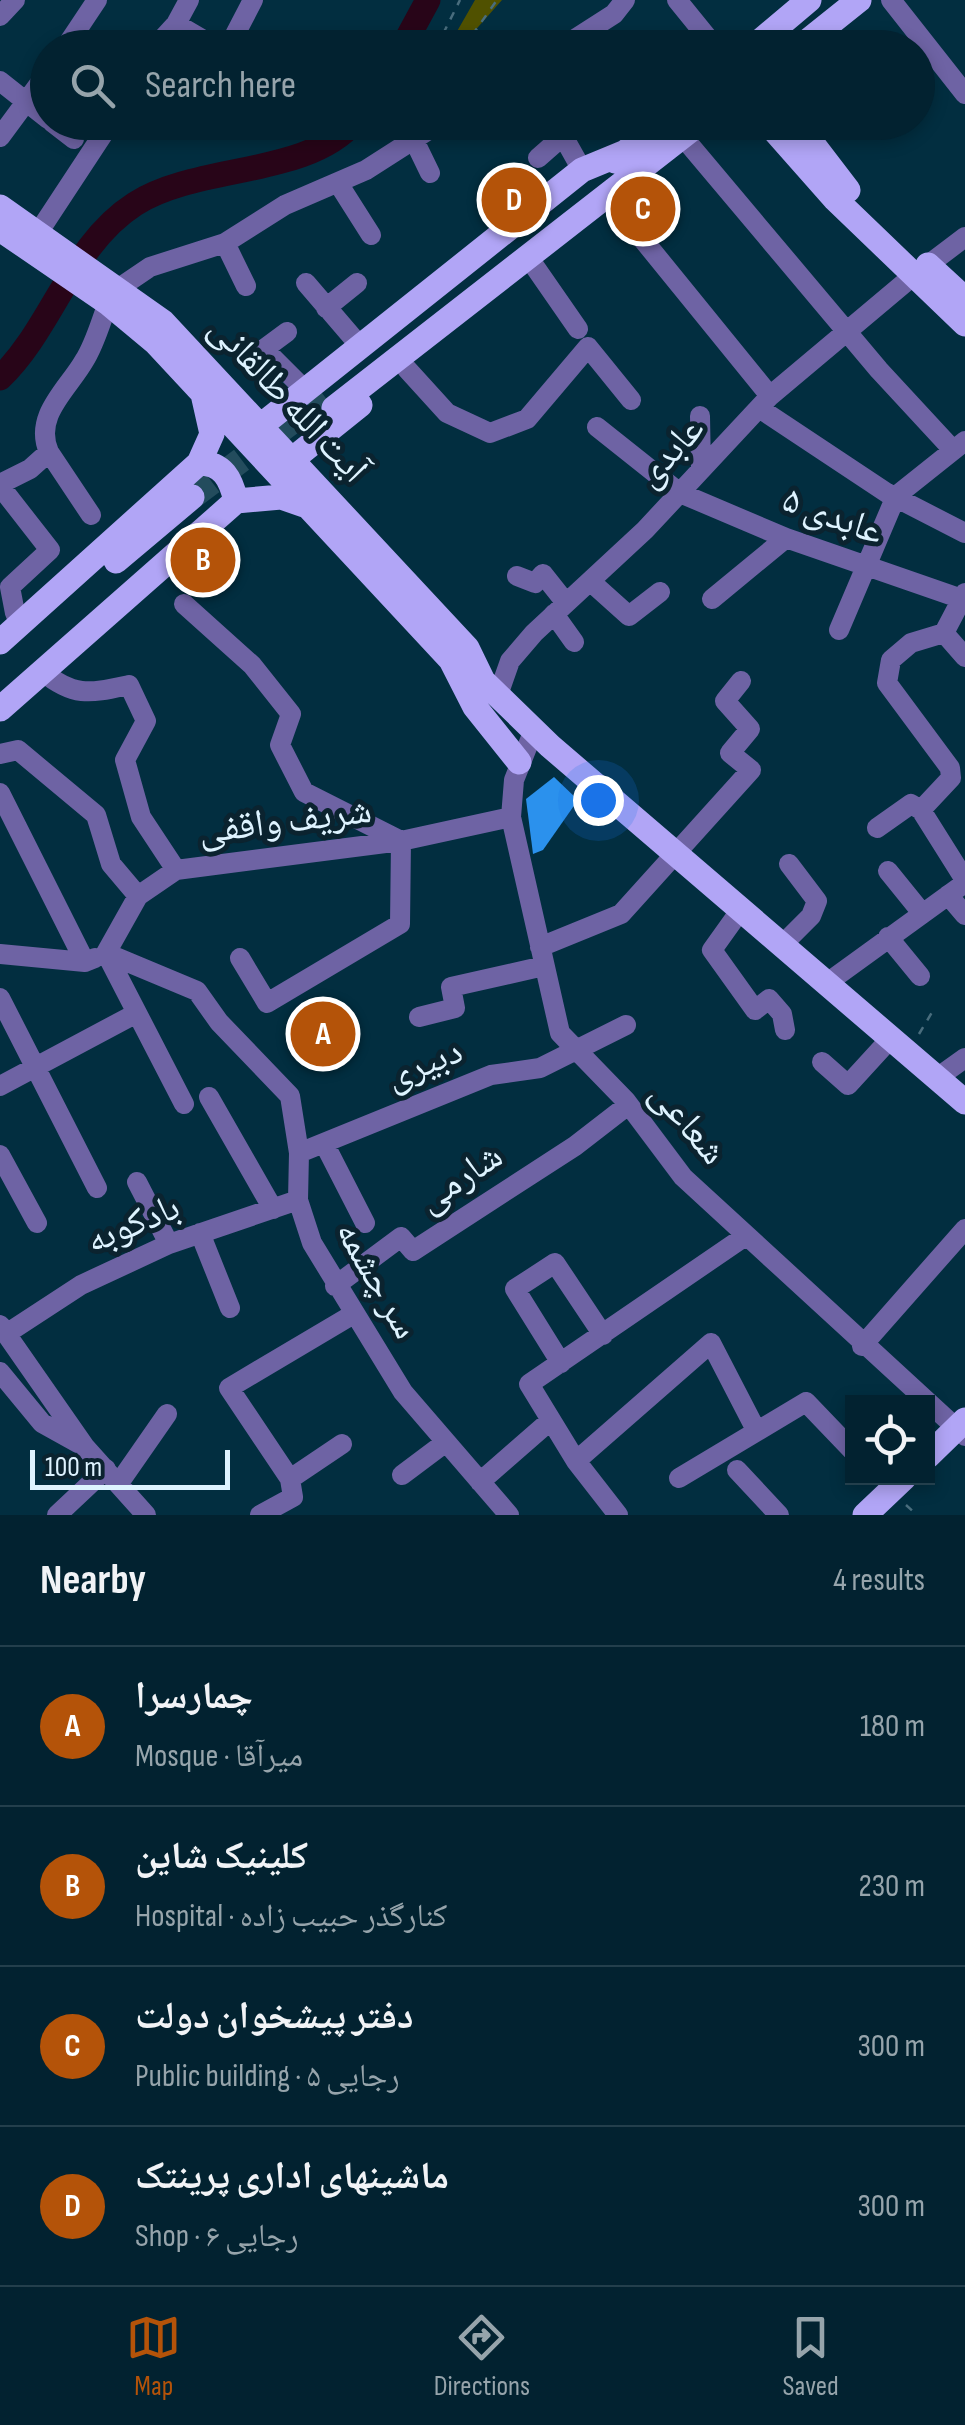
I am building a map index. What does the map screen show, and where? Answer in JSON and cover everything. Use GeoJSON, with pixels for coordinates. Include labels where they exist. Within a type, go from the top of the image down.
{"type":"FeatureCollection","features":[{"type":"Feature","properties":{"kind":"main road"},"geometry":{"type":"LineString","coordinates":[[828,30],[859,0]]}},
{"type":"Feature","properties":{"kind":"main road"},"geometry":{"type":"LineString","coordinates":[[770,30],[797,4]]}},
{"type":"Feature","properties":{"kind":"main road"},"geometry":{"type":"LineString","coordinates":[[294,458],[614,204],[632,162],[648,140]]}},
{"type":"Feature","properties":{"kind":"main road"},"geometry":{"type":"LineString","coordinates":[[324,433],[313,432],[300,422],[294,409],[315,398],[632,162],[673,140]]}},
{"type":"Feature","properties":{"kind":"main road"},"geometry":{"type":"LineString","coordinates":[[782,140],[834,199],[921,270],[965,299]]}},
{"type":"Feature","properties":{"kind":"main road"},"geometry":{"type":"LineString","coordinates":[[809,140],[837,179],[965,324]]}},
{"type":"Feature","properties":{"kind":"main road"},"geometry":{"type":"LineString","coordinates":[[263,424],[315,398],[360,346],[582,170],[632,162]]}},
{"type":"Feature","properties":{"kind":"main road","name":"آیت الله طالقانی"},"geometry":{"type":"LineString","coordinates":[[0,207],[35,238],[114,294],[163,322],[294,458],[389,579],[476,675],[542,738],[965,1102]]}},
{"type":"Feature","properties":{"kind":"main road","name":"آیت الله طالقانی"},"geometry":{"type":"LineString","coordinates":[[0,230],[35,238]]}},
{"type":"Feature","properties":{"kind":"main road","name":"آیت الله طالقانی"},"geometry":{"type":"LineString","coordinates":[[114,294],[306,506],[389,579]]}},
{"type":"Feature","properties":{"kind":"main road"},"geometry":{"type":"LineString","coordinates":[[0,642],[199,463],[212,434],[202,389]]}},
{"type":"Feature","properties":{"kind":"main road"},"geometry":{"type":"LineString","coordinates":[[199,463],[218,466],[226,474],[236,500]]}},
{"type":"Feature","properties":{"kind":"main road"},"geometry":{"type":"LineString","coordinates":[[0,660],[200,512],[236,500],[281,497],[306,506]]}},
{"type":"Feature","properties":{"kind":"main road"},"geometry":{"type":"LineString","coordinates":[[0,709],[42,672],[200,512]]}},
{"type":"Feature","properties":{"kind":"main road"},"geometry":{"type":"LineString","coordinates":[[0,694],[200,512]]}},
{"type":"Feature","properties":{"kind":"main road"},"geometry":{"type":"LineString","coordinates":[[476,675],[474,707],[517,771]]}},
{"type":"Feature","properties":{"kind":"main road"},"geometry":{"type":"LineString","coordinates":[[935,1450],[962,1428]]}},
{"type":"Feature","properties":{"kind":"main road"},"geometry":{"type":"LineString","coordinates":[[865,1515],[889,1485]]}},
{"type":"Feature","properties":{"kind":"street"},"geometry":{"type":"LineString","coordinates":[[0,16],[15,0]]}},
{"type":"Feature","properties":{"kind":"street"},"geometry":{"type":"LineString","coordinates":[[76,30],[97,0]]}},
{"type":"Feature","properties":{"kind":"street"},"geometry":{"type":"LineString","coordinates":[[170,30],[189,0]]}},
{"type":"Feature","properties":{"kind":"street"},"geometry":{"type":"LineString","coordinates":[[237,30],[253,0]]}},
{"type":"Feature","properties":{"kind":"street"},"geometry":{"type":"LineString","coordinates":[[589,30],[614,14],[625,0]]}},
{"type":"Feature","properties":{"kind":"street"},"geometry":{"type":"LineString","coordinates":[[676,0],[701,30]]}},
{"type":"Feature","properties":{"kind":"street"},"geometry":{"type":"LineString","coordinates":[[890,0],[914,30]]}},
{"type":"Feature","properties":{"kind":"street"},"geometry":{"type":"LineString","coordinates":[[176,24],[186,30]]}},
{"type":"Feature","properties":{"kind":"street"},"geometry":{"type":"LineString","coordinates":[[935,56],[965,94]]}},
{"type":"Feature","properties":{"kind":"street"},"geometry":{"type":"LineString","coordinates":[[0,81],[30,105]]}},
{"type":"Feature","properties":{"kind":"street"},"geometry":{"type":"LineString","coordinates":[[0,138],[30,97]]}},
{"type":"Feature","properties":{"kind":"street"},"geometry":{"type":"LineString","coordinates":[[35,238],[98,140]]}},
{"type":"Feature","properties":{"kind":"street"},"geometry":{"type":"LineString","coordinates":[[91,514],[49,452],[46,422],[84,361],[114,294],[150,267],[225,243],[284,205],[338,183],[414,140],[430,173]]}},
{"type":"Feature","properties":{"kind":"street"},"geometry":{"type":"LineString","coordinates":[[538,158],[558,140]]}},
{"type":"Feature","properties":{"kind":"street"},"geometry":{"type":"LineString","coordinates":[[565,140],[582,170]]}},
{"type":"Feature","properties":{"kind":"street"},"geometry":{"type":"LineString","coordinates":[[700,140],[848,334],[959,446],[896,496],[839,630]]}},
{"type":"Feature","properties":{"kind":"street"},"geometry":{"type":"LineString","coordinates":[[338,183],[371,235]]}},
{"type":"Feature","properties":{"kind":"street"},"geometry":{"type":"LineString","coordinates":[[494,190],[521,219]]}},
{"type":"Feature","properties":{"kind":"street"},"geometry":{"type":"LineString","coordinates":[[614,204],[764,402],[896,496],[965,533]]}},
{"type":"Feature","properties":{"kind":"street","name":"عابدی"},"geometry":{"type":"LineString","coordinates":[[476,675],[510,662],[534,633],[680,492],[764,402],[965,237]]}},
{"type":"Feature","properties":{"kind":"street"},"geometry":{"type":"LineString","coordinates":[[225,243],[246,286]]}},
{"type":"Feature","properties":{"kind":"street"},"geometry":{"type":"LineString","coordinates":[[535,268],[578,329]]}},
{"type":"Feature","properties":{"kind":"street"},"geometry":{"type":"LineString","coordinates":[[306,283],[360,346]]}},
{"type":"Feature","properties":{"kind":"street"},"geometry":{"type":"LineString","coordinates":[[326,308],[357,283]]}},
{"type":"Feature","properties":{"kind":"street"},"geometry":{"type":"LineString","coordinates":[[287,332],[264,348],[315,398]]}},
{"type":"Feature","properties":{"kind":"street"},"geometry":{"type":"LineString","coordinates":[[407,369],[447,413],[490,433],[527,418],[588,346],[631,400]]}},
{"type":"Feature","properties":{"kind":"street"},"geometry":{"type":"LineString","coordinates":[[700,416],[701,470]]}},
{"type":"Feature","properties":{"kind":"street","name":"عابدی ۵"},"geometry":{"type":"LineString","coordinates":[[597,427],[680,492],[786,538],[964,597]]}},
{"type":"Feature","properties":{"kind":"street"},"geometry":{"type":"LineString","coordinates":[[14,613],[10,586],[50,550],[0,485],[30,469],[49,452]]}},
{"type":"Feature","properties":{"kind":"street"},"geometry":{"type":"LineString","coordinates":[[200,512],[227,549]]}},
{"type":"Feature","properties":{"kind":"street"},"geometry":{"type":"LineString","coordinates":[[712,599],[786,538]]}},
{"type":"Feature","properties":{"kind":"street"},"geometry":{"type":"LineString","coordinates":[[518,576],[534,583],[542,574],[574,642]]}},
{"type":"Feature","properties":{"kind":"street"},"geometry":{"type":"LineString","coordinates":[[590,582],[629,616],[660,592]]}},
{"type":"Feature","properties":{"kind":"street"},"geometry":{"type":"LineString","coordinates":[[921,810],[950,778],[950,768],[887,683],[887,669],[890,660],[911,643],[944,633],[964,597]]}},
{"type":"Feature","properties":{"kind":"street"},"geometry":{"type":"LineString","coordinates":[[184,604],[252,664],[291,714],[280,745],[304,792],[401,842],[400,924],[268,1003],[240,958]]}},
{"type":"Feature","properties":{"kind":"street"},"geometry":{"type":"LineString","coordinates":[[476,675],[534,633]]}},
{"type":"Feature","properties":{"kind":"street"},"geometry":{"type":"LineString","coordinates":[[944,633],[965,657]]}},
{"type":"Feature","properties":{"kind":"street"},"geometry":{"type":"LineString","coordinates":[[42,672],[62,688],[90,693],[130,685],[146,721],[126,760],[140,817],[176,870]]}},
{"type":"Feature","properties":{"kind":"street"},"geometry":{"type":"LineString","coordinates":[[418,1017],[455,1008],[451,988],[542,956],[621,914],[680,854],[751,770],[730,753],[750,730],[724,701],[741,680]]}},
{"type":"Feature","properties":{"kind":"street"},"geometry":{"type":"LineString","coordinates":[[517,771],[542,738]]}},
{"type":"Feature","properties":{"kind":"street"},"geometry":{"type":"LineString","coordinates":[[0,754],[18,750],[96,815],[110,864],[138,896]]}},
{"type":"Feature","properties":{"kind":"street","name":"شعاعی"},"geometry":{"type":"LineString","coordinates":[[517,771],[512,816],[560,1033],[628,1105],[684,1177],[744,1237],[862,1346],[962,1428]]}},
{"type":"Feature","properties":{"kind":"street"},"geometry":{"type":"LineString","coordinates":[[0,793],[85,962]]}},
{"type":"Feature","properties":{"kind":"street"},"geometry":{"type":"LineString","coordinates":[[878,828],[911,804],[921,810],[959,886],[965,915]]}},
{"type":"Feature","properties":{"kind":"street","name":"شریف واقفی"},"geometry":{"type":"LineString","coordinates":[[106,953],[138,896],[176,870],[401,842],[512,816]]}},
{"type":"Feature","properties":{"kind":"street"},"geometry":{"type":"LineString","coordinates":[[783,944],[811,916],[817,901],[789,864]]}},
{"type":"Feature","properties":{"kind":"street"},"geometry":{"type":"LineString","coordinates":[[888,871],[922,913]]}},
{"type":"Feature","properties":{"kind":"street"},"geometry":{"type":"LineString","coordinates":[[828,983],[959,886]]}},
{"type":"Feature","properties":{"kind":"street"},"geometry":{"type":"LineString","coordinates":[[742,908],[712,950],[755,1010],[769,999],[782,1014],[785,1030]]}},
{"type":"Feature","properties":{"kind":"street"},"geometry":{"type":"LineString","coordinates":[[888,937],[920,976]]}},
{"type":"Feature","properties":{"kind":"street"},"geometry":{"type":"LineString","coordinates":[[0,954],[85,962],[106,953],[184,1104]]}},
{"type":"Feature","properties":{"kind":"street","name":"سر چشمه"},"geometry":{"type":"LineString","coordinates":[[106,953],[198,991],[219,1022],[290,1096],[299,1153],[298,1200],[312,1243],[352,1315],[403,1392],[509,1515]]}},
{"type":"Feature","properties":{"kind":"street"},"geometry":{"type":"LineString","coordinates":[[0,998],[97,1188]]}},
{"type":"Feature","properties":{"kind":"street"},"geometry":{"type":"LineString","coordinates":[[0,1086],[138,1012]]}},
{"type":"Feature","properties":{"kind":"street","name":"دبیری"},"geometry":{"type":"LineString","coordinates":[[299,1153],[491,1075],[540,1068],[579,1052],[626,1025]]}},
{"type":"Feature","properties":{"kind":"street"},"geometry":{"type":"LineString","coordinates":[[822,1062],[848,1084],[900,1046]]}},
{"type":"Feature","properties":{"kind":"street"},"geometry":{"type":"LineString","coordinates":[[937,1078],[965,1058]]}},
{"type":"Feature","properties":{"kind":"street"},"geometry":{"type":"LineString","coordinates":[[209,1097],[273,1209]]}},
{"type":"Feature","properties":{"kind":"street","name":"شارمی"},"geometry":{"type":"LineString","coordinates":[[336,1286],[401,1237],[413,1252],[575,1146],[628,1105]]}},
{"type":"Feature","properties":{"kind":"street"},"geometry":{"type":"LineString","coordinates":[[324,1143],[364,1223]]}},
{"type":"Feature","properties":{"kind":"street"},"geometry":{"type":"LineString","coordinates":[[0,1155],[37,1223]]}},
{"type":"Feature","properties":{"kind":"street"},"geometry":{"type":"LineString","coordinates":[[136,1182],[169,1244]]}},
{"type":"Feature","properties":{"kind":"street","name":"بادکوبه"},"geometry":{"type":"LineString","coordinates":[[3,1330],[81,1284],[169,1244],[298,1200]]}},
{"type":"Feature","properties":{"kind":"street"},"geometry":{"type":"LineString","coordinates":[[862,1346],[965,1230]]}},
{"type":"Feature","properties":{"kind":"street"},"geometry":{"type":"LineString","coordinates":[[200,1234],[230,1308]]}},
{"type":"Feature","properties":{"kind":"street"},"geometry":{"type":"LineString","coordinates":[[618,1515],[576,1461],[529,1384],[744,1237]]}},
{"type":"Feature","properties":{"kind":"street"},"geometry":{"type":"LineString","coordinates":[[560,1362],[514,1290],[555,1263],[603,1335]]}},
{"type":"Feature","properties":{"kind":"street"},"geometry":{"type":"LineString","coordinates":[[260,1515],[293,1497],[290,1480],[229,1388],[352,1315]]}},
{"type":"Feature","properties":{"kind":"street"},"geometry":{"type":"LineString","coordinates":[[3,1330],[84,1447],[146,1515]]}},
{"type":"Feature","properties":{"kind":"street"},"geometry":{"type":"LineString","coordinates":[[576,1461],[711,1343],[756,1430]]}},
{"type":"Feature","properties":{"kind":"street"},"geometry":{"type":"LineString","coordinates":[[2,1381],[42,1423],[84,1447]]}},
{"type":"Feature","properties":{"kind":"street"},"geometry":{"type":"LineString","coordinates":[[679,1478],[806,1402],[845,1443]]}},
{"type":"Feature","properties":{"kind":"street"},"geometry":{"type":"LineString","coordinates":[[57,1515],[112,1476],[167,1414]]}},
{"type":"Feature","properties":{"kind":"street"},"geometry":{"type":"LineString","coordinates":[[480,1482],[551,1420]]}},
{"type":"Feature","properties":{"kind":"street"},"geometry":{"type":"LineString","coordinates":[[402,1475],[446,1442]]}},
{"type":"Feature","properties":{"kind":"street"},"geometry":{"type":"LineString","coordinates":[[290,1480],[342,1444]]}},
{"type":"Feature","properties":{"kind":"street"},"geometry":{"type":"LineString","coordinates":[[737,1470],[778,1515]]}},
{"type":"Feature","properties":{"kind":"path"},"geometry":{"type":"LineString","coordinates":[[445,30],[460,0]]}},
{"type":"Feature","properties":{"kind":"path"},"geometry":{"type":"LineString","coordinates":[[476,30],[497,0]]}},
{"type":"Feature","properties":{"kind":"path"},"geometry":{"type":"LineString","coordinates":[[900,1046],[934,1009]]}},
{"type":"Feature","properties":{"kind":"shaded area"},"geometry":{"type":"Polygon","coordinates":[[[475,0],[502,0],[475,30],[458,30],[475,0]]]}},
{"type":"Feature","properties":{"kind":"building"},"geometry":{"type":"Polygon","coordinates":[[[554,777],[578,800],[543,850],[533,854],[526,799],[554,777]]]}},
{"type":"Feature","properties":{"kind":"waterway"},"geometry":{"type":"LineString","coordinates":[[412,30],[428,0]]}},
{"type":"Feature","properties":{"kind":"waterway"},"geometry":{"type":"LineString","coordinates":[[0,378],[34,335],[94,241],[135,204],[189,182],[280,162],[333,140]]}},
{"type":"Feature","properties":{"kind":"tunnel"},"geometry":{"type":"LineString","coordinates":[[192,497],[325,397]]}},
{"type":"Feature","properties":{"kind":"place","name":"ماشینهای اداری پرینتک"},"geometry":{"type":"Point","coordinates":[514,200]}},
{"type":"Feature","properties":{"kind":"place","name":"دفتر پیشخوان دولت"},"geometry":{"type":"Point","coordinates":[643,209]}},
{"type":"Feature","properties":{"kind":"place","name":"کلینیک شاین"},"geometry":{"type":"Point","coordinates":[203,560]}},
{"type":"Feature","properties":{"kind":"place","name":"چمارسرا"},"geometry":{"type":"Point","coordinates":[323,1034]}}]}
